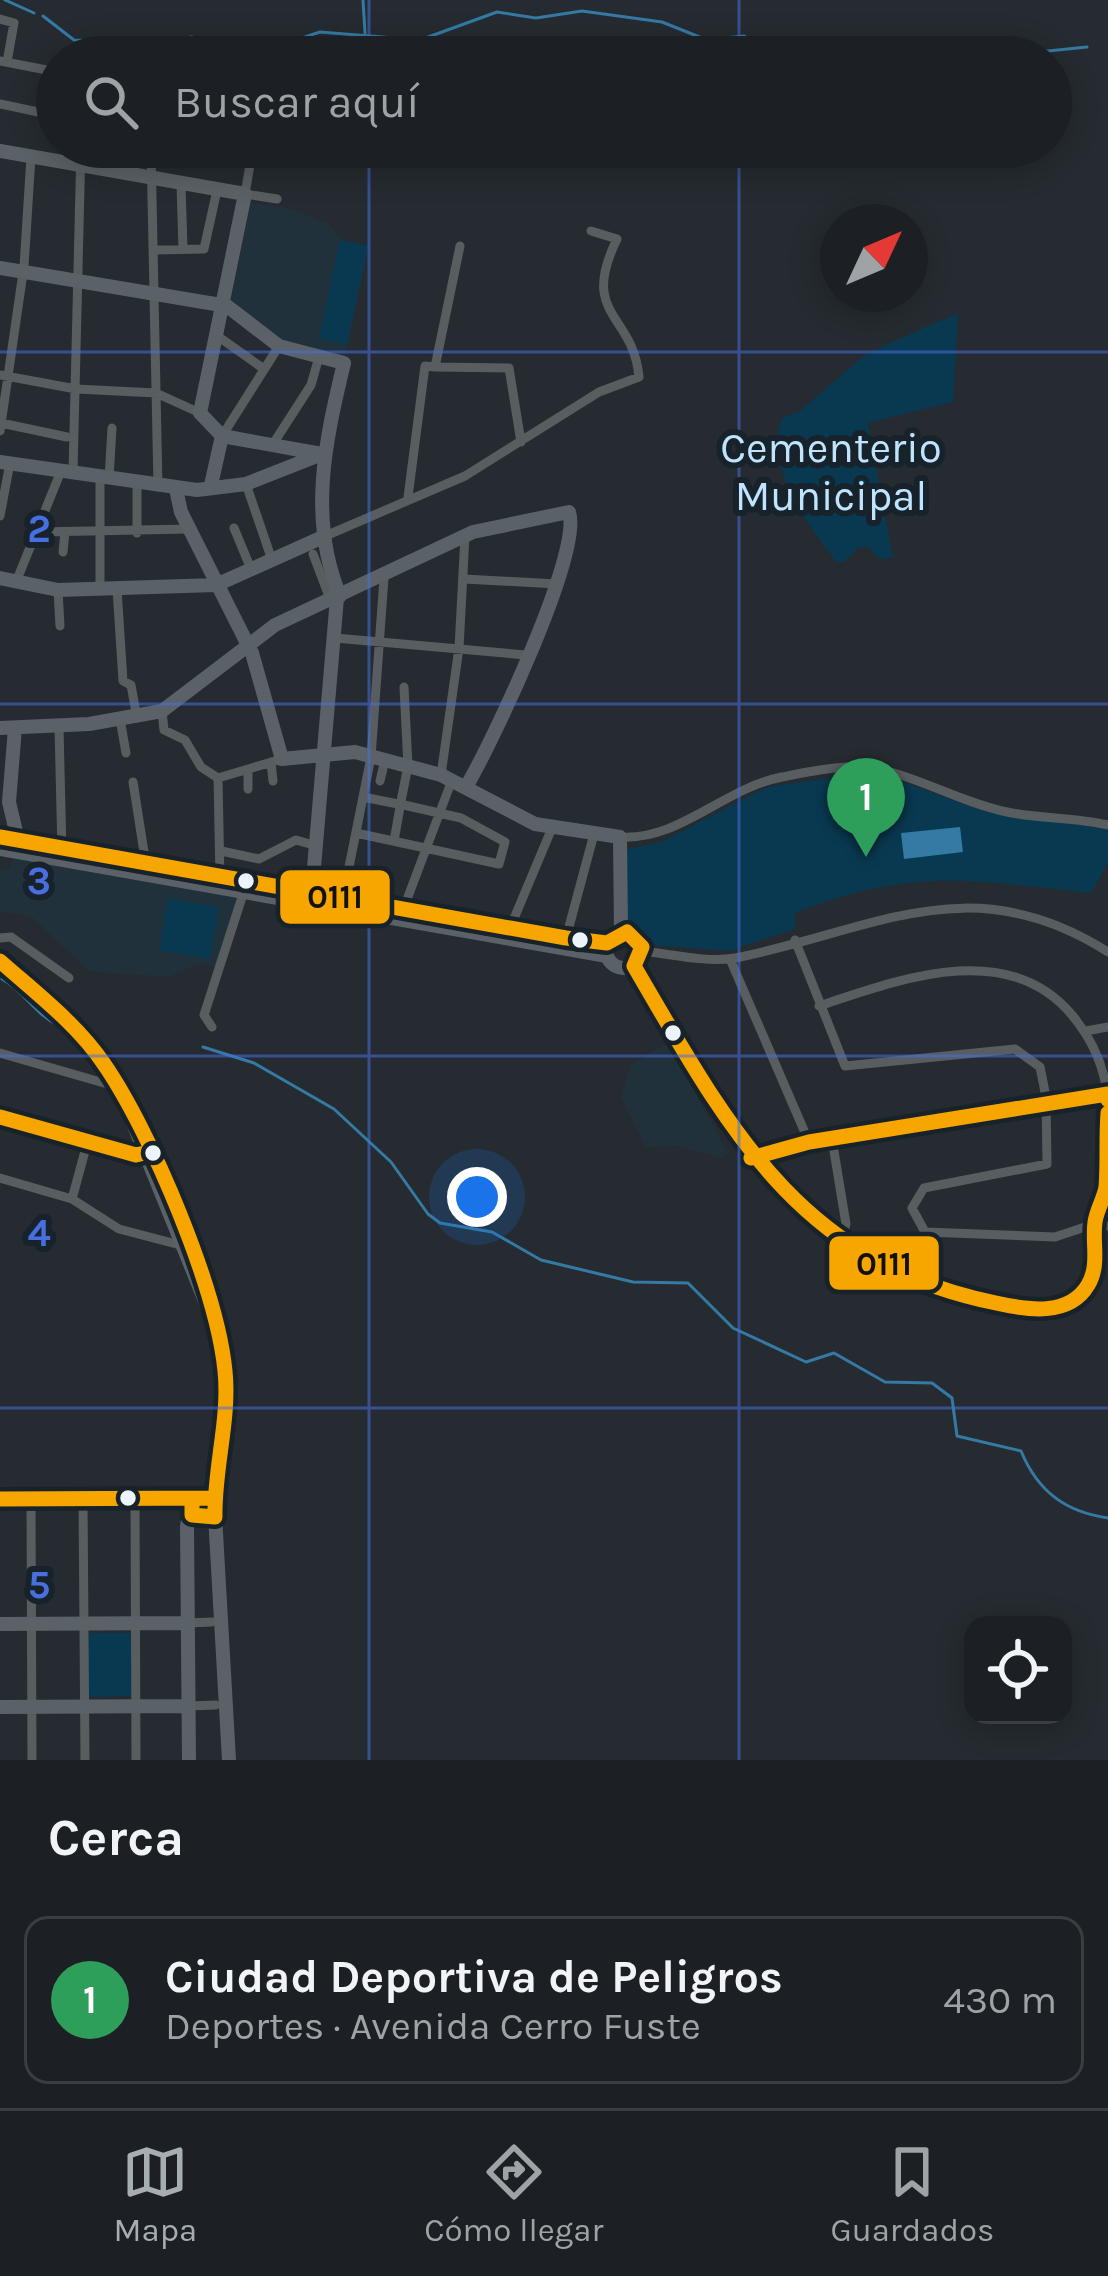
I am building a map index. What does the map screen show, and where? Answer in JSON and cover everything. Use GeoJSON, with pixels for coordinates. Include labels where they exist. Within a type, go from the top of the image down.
{"type":"FeatureCollection","features":[{"type":"Feature","properties":{"kind":"street"},"geometry":{"type":"LineString","coordinates":[[0,20],[14,22],[3,62],[36,68]]}},
{"type":"Feature","properties":{"kind":"street"},"geometry":{"type":"LineString","coordinates":[[0,104],[36,112]]}},
{"type":"Feature","properties":{"kind":"street"},"geometry":{"type":"LineString","coordinates":[[0,151],[36,157]]}},
{"type":"Feature","properties":{"kind":"street"},"geometry":{"type":"LineString","coordinates":[[38,168],[1,419],[67,435]]}},
{"type":"Feature","properties":{"kind":"street"},"geometry":{"type":"LineString","coordinates":[[82,168],[76,389],[67,472],[39,532],[8,580],[58,590],[216,584],[465,476],[599,392],[639,377],[602,296],[602,271],[617,239],[591,231]]}},
{"type":"Feature","properties":{"kind":"street"},"geometry":{"type":"LineString","coordinates":[[92,168],[277,199]]}},
{"type":"Feature","properties":{"kind":"street"},"geometry":{"type":"LineString","coordinates":[[153,168],[158,487]]}},
{"type":"Feature","properties":{"kind":"street"},"geometry":{"type":"LineString","coordinates":[[200,413],[249,168]]}},
{"type":"Feature","properties":{"kind":"street"},"geometry":{"type":"LineString","coordinates":[[181,184],[183,249]]}},
{"type":"Feature","properties":{"kind":"street"},"geometry":{"type":"LineString","coordinates":[[154,250],[204,249],[217,190]]}},
{"type":"Feature","properties":{"kind":"street"},"geometry":{"type":"LineString","coordinates":[[435,367],[460,246]]}},
{"type":"Feature","properties":{"kind":"street"},"geometry":{"type":"LineString","coordinates":[[0,268],[223,306],[279,346],[344,363],[322,454],[323,537],[336,598],[327,751],[311,897]]}},
{"type":"Feature","properties":{"kind":"street"},"geometry":{"type":"LineString","coordinates":[[216,335],[264,369]]}},
{"type":"Feature","properties":{"kind":"street"},"geometry":{"type":"LineString","coordinates":[[212,485],[221,436],[279,346]]}},
{"type":"Feature","properties":{"kind":"street"},"geometry":{"type":"LineString","coordinates":[[274,444],[311,385],[319,356]]}},
{"type":"Feature","properties":{"kind":"street"},"geometry":{"type":"LineString","coordinates":[[408,497],[424,366],[508,368],[521,442]]}},
{"type":"Feature","properties":{"kind":"street"},"geometry":{"type":"LineString","coordinates":[[5,376],[76,389],[156,393],[200,413],[221,436],[322,454]]}},
{"type":"Feature","properties":{"kind":"street"},"geometry":{"type":"LineString","coordinates":[[100,589],[100,533],[112,428]]}},
{"type":"Feature","properties":{"kind":"street"},"geometry":{"type":"LineString","coordinates":[[0,516],[5,462],[176,489],[246,484],[322,454]]}},
{"type":"Feature","properties":{"kind":"street"},"geometry":{"type":"LineString","coordinates":[[136,533],[137,484]]}},
{"type":"Feature","properties":{"kind":"street"},"geometry":{"type":"LineString","coordinates":[[246,484],[272,560]]}},
{"type":"Feature","properties":{"kind":"street"},"geometry":{"type":"LineString","coordinates":[[176,489],[189,529],[248,645],[266,696],[276,761],[273,781]]}},
{"type":"Feature","properties":{"kind":"street"},"geometry":{"type":"LineString","coordinates":[[18,840],[9,802],[8,728],[59,727],[162,711],[275,625],[384,578],[465,536],[569,512],[573,539],[501,728],[453,780]]}},
{"type":"Feature","properties":{"kind":"street"},"geometry":{"type":"LineString","coordinates":[[233,528],[251,569]]}},
{"type":"Feature","properties":{"kind":"street"},"geometry":{"type":"LineString","coordinates":[[39,532],[189,529]]}},
{"type":"Feature","properties":{"kind":"street"},"geometry":{"type":"LineString","coordinates":[[63,552],[65,532]]}},
{"type":"Feature","properties":{"kind":"street"},"geometry":{"type":"LineString","coordinates":[[402,915],[453,780],[465,536]]}},
{"type":"Feature","properties":{"kind":"street"},"geometry":{"type":"LineString","coordinates":[[313,554],[336,598]]}},
{"type":"Feature","properties":{"kind":"street"},"geometry":{"type":"LineString","coordinates":[[380,781],[384,578]]}},
{"type":"Feature","properties":{"kind":"street"},"geometry":{"type":"LineString","coordinates":[[464,579],[557,584]]}},
{"type":"Feature","properties":{"kind":"street"},"geometry":{"type":"LineString","coordinates":[[117,589],[123,681],[131,685],[137,718]]}},
{"type":"Feature","properties":{"kind":"street"},"geometry":{"type":"LineString","coordinates":[[58,590],[60,626]]}},
{"type":"Feature","properties":{"kind":"street"},"geometry":{"type":"LineString","coordinates":[[334,638],[526,655]]}},
{"type":"Feature","properties":{"kind":"street"},"geometry":{"type":"LineString","coordinates":[[394,841],[408,766],[404,687]]}},
{"type":"Feature","properties":{"kind":"street"},"geometry":{"type":"LineString","coordinates":[[162,711],[164,730],[185,740],[201,767],[218,778],[327,751],[378,758],[453,780],[520,818],[594,834],[620,837],[663,832],[739,790],[777,778],[856,768],[880,768],[1007,812],[1108,825]]}},
{"type":"Feature","properties":{"kind":"street"},"geometry":{"type":"LineString","coordinates":[[120,719],[126,753]]}},
{"type":"Feature","properties":{"kind":"street"},"geometry":{"type":"LineString","coordinates":[[59,727],[62,852]]}},
{"type":"Feature","properties":{"kind":"street"},"geometry":{"type":"LineString","coordinates":[[344,897],[363,796],[378,758]]}},
{"type":"Feature","properties":{"kind":"street"},"geometry":{"type":"LineString","coordinates":[[248,769],[248,789]]}},
{"type":"Feature","properties":{"kind":"street"},"geometry":{"type":"LineString","coordinates":[[218,778],[220,880]]}},
{"type":"Feature","properties":{"kind":"street"},"geometry":{"type":"LineString","coordinates":[[133,782],[146,866]]}},
{"type":"Feature","properties":{"kind":"street"},"geometry":{"type":"LineString","coordinates":[[356,833],[500,864],[505,842],[440,813],[363,796]]}},
{"type":"Feature","properties":{"kind":"street"},"geometry":{"type":"LineString","coordinates":[[508,935],[552,828]]}},
{"type":"Feature","properties":{"kind":"street"},"geometry":{"type":"LineString","coordinates":[[566,938],[594,834]]}},
{"type":"Feature","properties":{"kind":"street"},"geometry":{"type":"LineString","coordinates":[[0,837],[607,950]]}},
{"type":"Feature","properties":{"kind":"street"},"geometry":{"type":"LineString","coordinates":[[607,950],[621,932],[620,837]]}},
{"type":"Feature","properties":{"kind":"street"},"geometry":{"type":"LineString","coordinates":[[221,851],[259,859],[296,840],[317,846]]}},
{"type":"Feature","properties":{"kind":"street"},"geometry":{"type":"LineString","coordinates":[[0,849],[62,852]]}},
{"type":"Feature","properties":{"kind":"street"},"geometry":{"type":"LineString","coordinates":[[220,880],[244,891],[344,897],[402,915]]}},
{"type":"Feature","properties":{"kind":"street"},"geometry":{"type":"LineString","coordinates":[[212,1027],[204,1016],[244,891]]}},
{"type":"Feature","properties":{"kind":"street"},"geometry":{"type":"LineString","coordinates":[[643,951],[730,959],[875,918],[958,908],[1046,921],[1108,952]]}},
{"type":"Feature","properties":{"kind":"street"},"geometry":{"type":"LineString","coordinates":[[621,932],[637,937],[643,951]]}},
{"type":"Feature","properties":{"kind":"street"},"geometry":{"type":"LineString","coordinates":[[508,935],[566,938],[607,950],[620,968],[634,966]]}},
{"type":"Feature","properties":{"kind":"street"},"geometry":{"type":"LineString","coordinates":[[0,938],[11,937],[69,978]]}},
{"type":"Feature","properties":{"kind":"street"},"geometry":{"type":"LineString","coordinates":[[795,940],[845,1066],[1015,1049],[1040,1067],[1047,1164],[932,1185],[916,1198],[914,1221],[937,1235],[1055,1238],[1108,1226]]}},
{"type":"Feature","properties":{"kind":"street"},"geometry":{"type":"LineString","coordinates":[[634,966],[643,951]]}},
{"type":"Feature","properties":{"kind":"street"},"geometry":{"type":"LineString","coordinates":[[730,959],[808,1142]]}},
{"type":"Feature","properties":{"kind":"street"},"geometry":{"type":"LineString","coordinates":[[0,961],[101,1059],[149,1152],[220,1338],[224,1387],[214,1498],[229,1760]]}},
{"type":"Feature","properties":{"kind":"street"},"geometry":{"type":"LineString","coordinates":[[634,966],[752,1158],[799,1208],[842,1240],[947,1293],[1006,1306],[1058,1308],[1072,1303],[1091,1280],[1107,1167],[1108,1113]]}},
{"type":"Feature","properties":{"kind":"street"},"geometry":{"type":"LineString","coordinates":[[752,1158],[760,1150],[1108,1096],[1085,1031],[1034,981],[996,969],[890,983],[819,1006]]}},
{"type":"Feature","properties":{"kind":"street"},"geometry":{"type":"LineString","coordinates":[[1085,1031],[1108,1027]]}},
{"type":"Feature","properties":{"kind":"street"},"geometry":{"type":"LineString","coordinates":[[0,1053],[104,1083]]}},
{"type":"Feature","properties":{"kind":"street"},"geometry":{"type":"LineString","coordinates":[[0,1117],[136,1154],[149,1152]]}},
{"type":"Feature","properties":{"kind":"street"},"geometry":{"type":"LineString","coordinates":[[832,1139],[845,1224],[842,1240]]}},
{"type":"Feature","properties":{"kind":"street"},"geometry":{"type":"LineString","coordinates":[[72,1199],[88,1140]]}},
{"type":"Feature","properties":{"kind":"street"},"geometry":{"type":"LineString","coordinates":[[0,1178],[72,1199],[119,1229],[185,1245]]}},
{"type":"Feature","properties":{"kind":"street"},"geometry":{"type":"LineString","coordinates":[[0,1499],[135,1498],[192,1507],[215,1517]]}},
{"type":"Feature","properties":{"kind":"street"},"geometry":{"type":"LineString","coordinates":[[135,1498],[136,1760]]}},
{"type":"Feature","properties":{"kind":"street"},"geometry":{"type":"LineString","coordinates":[[192,1507],[214,1498]]}},
{"type":"Feature","properties":{"kind":"street"},"geometry":{"type":"LineString","coordinates":[[31,1499],[32,1760]]}},
{"type":"Feature","properties":{"kind":"street"},"geometry":{"type":"LineString","coordinates":[[82,1499],[85,1760]]}},
{"type":"Feature","properties":{"kind":"street"},"geometry":{"type":"LineString","coordinates":[[189,1760],[187,1526],[192,1507]]}},
{"type":"Feature","properties":{"kind":"street"},"geometry":{"type":"LineString","coordinates":[[0,1624],[212,1622]]}},
{"type":"Feature","properties":{"kind":"street"},"geometry":{"type":"LineString","coordinates":[[0,1707],[216,1705]]}},
{"type":"Feature","properties":{"kind":"shaded area"},"geometry":{"type":"Polygon","coordinates":[[[251,203],[288,208],[329,224],[343,241],[369,246],[345,357],[278,339],[231,300],[251,203]]]}},
{"type":"Feature","properties":{"kind":"shaded area"},"geometry":{"type":"Polygon","coordinates":[[[960,827],[963,852],[904,859],[901,833],[960,827]]]}},
{"type":"Feature","properties":{"kind":"shaded area"},"geometry":{"type":"Polygon","coordinates":[[[13,857],[238,895],[218,968],[201,963],[168,977],[88,971],[32,917],[0,911],[0,869],[10,870],[13,857]]]}},
{"type":"Feature","properties":{"kind":"shaded area"},"geometry":{"type":"Polygon","coordinates":[[[668,1043],[728,1153],[721,1158],[678,1146],[646,1147],[621,1097],[630,1065],[668,1043]]]}},
{"type":"Feature","properties":{"kind":"green space"},"geometry":{"type":"Polygon","coordinates":[[[340,240],[368,246],[347,345],[319,338],[340,240]]]}},
{"type":"Feature","properties":{"kind":"green space","name":"Cementerio Municipal"},"geometry":{"type":"Polygon","coordinates":[[[958,313],[953,402],[868,423],[893,558],[880,559],[868,547],[859,547],[844,562],[836,562],[802,514],[784,477],[778,438],[782,418],[800,411],[866,354],[958,313]]]}},
{"type":"Feature","properties":{"kind":"green space"},"geometry":{"type":"Polygon","coordinates":[[[857,774],[889,777],[984,811],[1108,829],[1108,863],[1091,893],[975,881],[874,889],[795,913],[795,929],[728,951],[650,945],[642,930],[625,924],[624,850],[661,842],[767,787],[857,774]]]}},
{"type":"Feature","properties":{"kind":"green space"},"geometry":{"type":"Polygon","coordinates":[[[168,898],[219,907],[210,959],[159,950],[168,898]]]}},
{"type":"Feature","properties":{"kind":"green space"},"geometry":{"type":"Polygon","coordinates":[[[89,1633],[131,1633],[132,1696],[89,1697],[89,1633]]]}},
{"type":"Feature","properties":{"kind":"waterway"},"geometry":{"type":"LineString","coordinates":[[5,0],[34,13]]}},
{"type":"Feature","properties":{"kind":"waterway"},"geometry":{"type":"LineString","coordinates":[[363,0],[365,33]]}},
{"type":"Feature","properties":{"kind":"waterway"},"geometry":{"type":"LineString","coordinates":[[431,36],[497,12],[536,18],[582,11],[662,22],[697,36]]}},
{"type":"Feature","properties":{"kind":"waterway"},"geometry":{"type":"LineString","coordinates":[[43,16],[69,36]]}},
{"type":"Feature","properties":{"kind":"waterway"},"geometry":{"type":"LineString","coordinates":[[308,36],[320,32],[370,36]]}},
{"type":"Feature","properties":{"kind":"waterway"},"geometry":{"type":"LineString","coordinates":[[1072,49],[1087,47]]}},
{"type":"Feature","properties":{"kind":"waterway"},"geometry":{"type":"LineString","coordinates":[[2,979],[58,1025]]}},
{"type":"Feature","properties":{"kind":"waterway"},"geometry":{"type":"LineString","coordinates":[[203,1047],[254,1063],[334,1109],[391,1162],[428,1214],[440,1223],[492,1232],[541,1260],[633,1282],[688,1283],[733,1328],[806,1362],[834,1353],[885,1382],[932,1383],[952,1398],[957,1436],[1021,1451],[1036,1478],[1055,1498],[1079,1511],[1108,1518]]}},
{"type":"Feature","properties":{"kind":"transit line","name":"0111"},"geometry":{"type":"LineString","coordinates":[[0,837],[566,938],[607,943],[627,932],[642,947],[634,966]]}},
{"type":"Feature","properties":{"kind":"transit line","name":"0111"},"geometry":{"type":"LineString","coordinates":[[0,961],[69,1022],[104,1064],[142,1129],[196,1256],[219,1337],[226,1389],[215,1517],[192,1515],[192,1499]]}},
{"type":"Feature","properties":{"kind":"transit line","name":"0111"},"geometry":{"type":"LineString","coordinates":[[634,966],[702,1081],[776,1180],[819,1221],[869,1256],[927,1284],[1034,1309],[1059,1307],[1080,1295],[1094,1270],[1095,1222],[1106,1187],[1108,1113]]}},
{"type":"Feature","properties":{"kind":"transit line","name":"0111"},"geometry":{"type":"LineString","coordinates":[[751,1158],[809,1142],[1108,1094],[1108,1100]]}},
{"type":"Feature","properties":{"kind":"transit line","name":"0111"},"geometry":{"type":"LineString","coordinates":[[0,1117],[136,1155],[149,1152]]}},
{"type":"Feature","properties":{"kind":"transit line","name":"0111"},"geometry":{"type":"LineString","coordinates":[[0,1499],[214,1498]]}},
{"type":"Feature","properties":{"kind":"place","name":"Ciudad Deportiva de Peligros"},"geometry":{"type":"Point","coordinates":[866,857]}}]}
